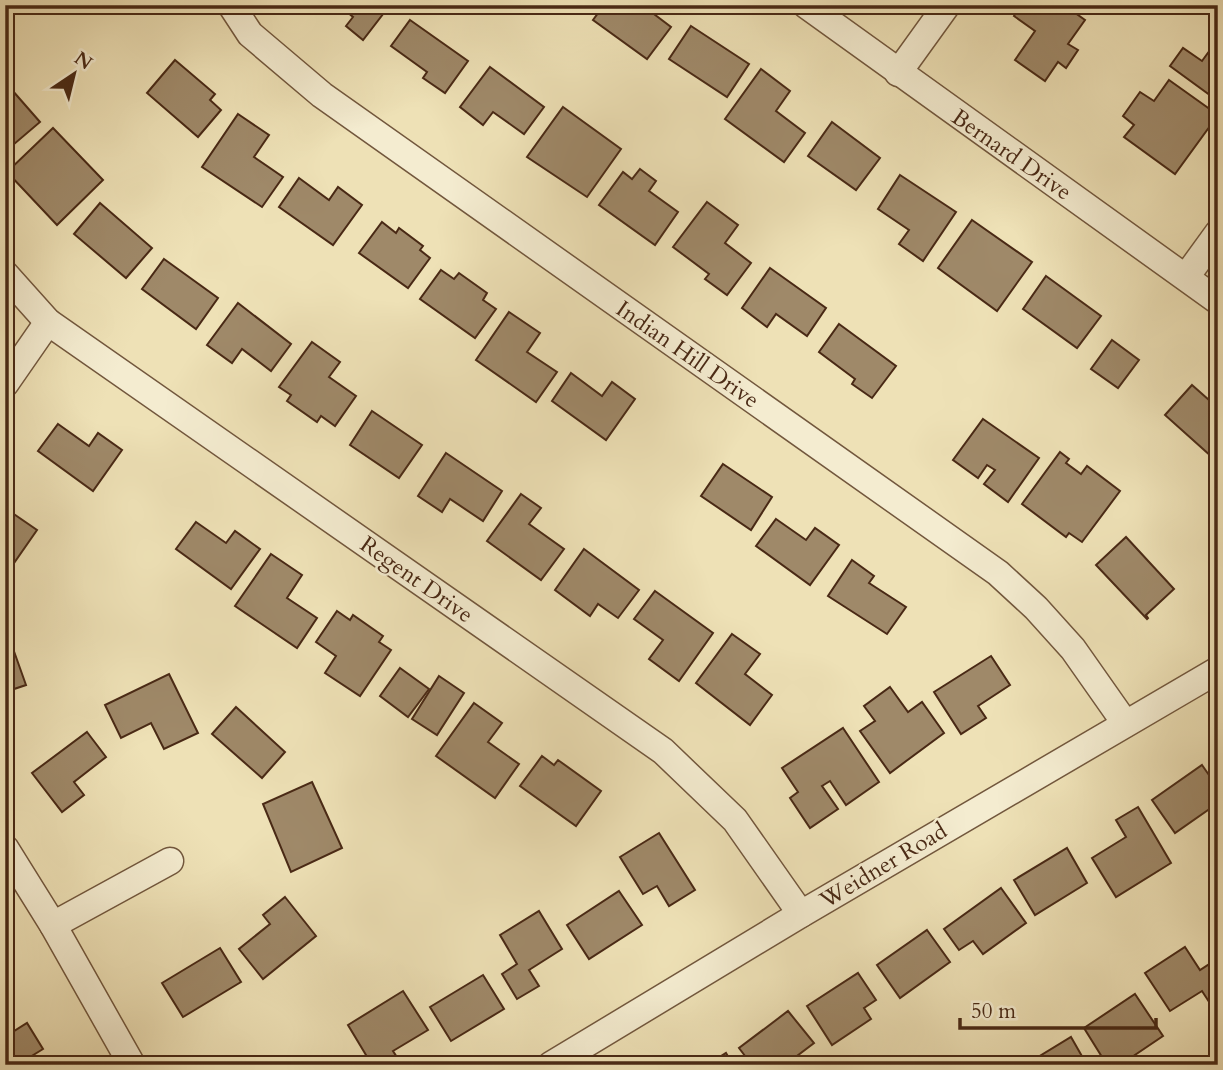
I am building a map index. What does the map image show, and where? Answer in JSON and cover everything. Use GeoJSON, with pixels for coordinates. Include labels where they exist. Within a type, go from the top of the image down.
{"type":"FeatureCollection","features":[{"type":"Feature","properties":{"kind":"street","name":"Indian Hill Drive"},"geometry":{"type":"LineString","coordinates":[[231,5],[250,34],[322,95],[998,573],[1036,608],[1073,649],[1125,723]]}},
{"type":"Feature","properties":{"kind":"street","name":"Bernard Drive"},"geometry":{"type":"LineString","coordinates":[[806,5],[1218,301]]}},
{"type":"Feature","properties":{"kind":"street"},"geometry":{"type":"LineString","coordinates":[[898,73],[947,5]]}},
{"type":"Feature","properties":{"kind":"street"},"geometry":{"type":"LineString","coordinates":[[1186,277],[1218,233]]}},
{"type":"Feature","properties":{"kind":"street","name":"Regent Drive"},"geometry":{"type":"LineString","coordinates":[[5,274],[48,321],[663,751],[736,820],[801,914]]}},
{"type":"Feature","properties":{"kind":"street"},"geometry":{"type":"LineString","coordinates":[[5,384],[48,321]]}},
{"type":"Feature","properties":{"kind":"street","name":"Weidner Road"},"geometry":{"type":"LineString","coordinates":[[551,1065],[801,914],[1218,670]]}},
{"type":"Feature","properties":{"kind":"street"},"geometry":{"type":"LineString","coordinates":[[5,848],[53,925],[132,1065]]}},
{"type":"Feature","properties":{"kind":"street"},"geometry":{"type":"LineString","coordinates":[[53,925],[170,861]]}},
{"type":"Feature","properties":{"kind":"building"},"geometry":{"type":"Polygon","coordinates":[[[324,5],[390,5],[363,40],[346,26],[353,17],[340,6],[334,13],[324,5]]]}},
{"type":"Feature","properties":{"kind":"building"},"geometry":{"type":"Polygon","coordinates":[[[604,5],[642,5],[671,27],[647,59],[593,20],[604,5]]]}},
{"type":"Feature","properties":{"kind":"building"},"geometry":{"type":"Polygon","coordinates":[[[1021,5],[1064,5],[1085,20],[1068,44],[1078,50],[1066,68],[1058,62],[1045,81],[1015,60],[1035,31],[1014,16],[1021,5]]]}},
{"type":"Feature","properties":{"kind":"building"},"geometry":{"type":"Polygon","coordinates":[[[410,20],[468,61],[445,93],[423,78],[427,72],[391,46],[410,20]]]}},
{"type":"Feature","properties":{"kind":"building"},"geometry":{"type":"Polygon","coordinates":[[[691,26],[749,64],[727,97],[669,59],[691,26]]]}},
{"type":"Feature","properties":{"kind":"building"},"geometry":{"type":"Polygon","coordinates":[[[1218,39],[1218,101],[1170,66],[1183,48],[1202,61],[1218,39]]]}},
{"type":"Feature","properties":{"kind":"building"},"geometry":{"type":"Polygon","coordinates":[[[175,60],[215,94],[210,100],[221,110],[198,137],[147,93],[175,60]]]}},
{"type":"Feature","properties":{"kind":"building"},"geometry":{"type":"Polygon","coordinates":[[[490,67],[544,107],[524,134],[493,112],[483,125],[460,107],[490,67]]]}},
{"type":"Feature","properties":{"kind":"building"},"geometry":{"type":"Polygon","coordinates":[[[761,69],[790,91],[776,111],[805,133],[784,162],[725,119],[761,69]]]}},
{"type":"Feature","properties":{"kind":"building"},"geometry":{"type":"Polygon","coordinates":[[[1169,80],[1218,115],[1175,174],[1124,137],[1134,125],[1123,116],[1140,92],[1154,101],[1169,80]]]}},
{"type":"Feature","properties":{"kind":"building"},"geometry":{"type":"Polygon","coordinates":[[[5,82],[40,122],[13,145],[5,137],[5,82]]]}},
{"type":"Feature","properties":{"kind":"building"},"geometry":{"type":"Polygon","coordinates":[[[563,107],[621,149],[587,197],[527,157],[563,107]]]}},
{"type":"Feature","properties":{"kind":"building"},"geometry":{"type":"Polygon","coordinates":[[[238,114],[269,135],[254,157],[283,177],[262,207],[202,167],[238,114]]]}},
{"type":"Feature","properties":{"kind":"building"},"geometry":{"type":"Polygon","coordinates":[[[832,122],[880,158],[856,190],[808,156],[832,122]]]}},
{"type":"Feature","properties":{"kind":"building"},"geometry":{"type":"Polygon","coordinates":[[[53,128],[103,180],[57,225],[7,172],[53,128]]]}},
{"type":"Feature","properties":{"kind":"building"},"geometry":{"type":"Polygon","coordinates":[[[640,169],[656,181],[649,191],[678,212],[655,245],[599,205],[623,172],[632,179],[640,169]]]}},
{"type":"Feature","properties":{"kind":"building"},"geometry":{"type":"Polygon","coordinates":[[[900,175],[956,212],[923,261],[899,244],[909,230],[878,209],[900,175]]]}},
{"type":"Feature","properties":{"kind":"building"},"geometry":{"type":"Polygon","coordinates":[[[299,178],[329,200],[338,187],[362,205],[333,245],[279,207],[299,178]]]}},
{"type":"Feature","properties":{"kind":"building"},"geometry":{"type":"Polygon","coordinates":[[[707,202],[738,225],[725,243],[751,263],[727,295],[705,279],[709,274],[673,247],[707,202]]]}},
{"type":"Feature","properties":{"kind":"building"},"geometry":{"type":"Polygon","coordinates":[[[100,203],[152,248],[126,278],[74,234],[100,203]]]}},
{"type":"Feature","properties":{"kind":"building"},"geometry":{"type":"Polygon","coordinates":[[[972,220],[1032,262],[997,311],[938,268],[972,220]]]}},
{"type":"Feature","properties":{"kind":"building"},"geometry":{"type":"Polygon","coordinates":[[[382,222],[396,233],[399,228],[423,246],[420,250],[430,258],[408,288],[359,253],[382,222]]]}},
{"type":"Feature","properties":{"kind":"building"},"geometry":{"type":"Polygon","coordinates":[[[164,259],[218,298],[196,329],[142,289],[164,259]]]}},
{"type":"Feature","properties":{"kind":"building"},"geometry":{"type":"Polygon","coordinates":[[[770,268],[826,308],[807,336],[776,314],[767,327],[742,308],[770,268]]]}},
{"type":"Feature","properties":{"kind":"building"},"geometry":{"type":"Polygon","coordinates":[[[441,270],[454,279],[459,273],[487,293],[483,300],[496,309],[475,338],[420,299],[441,270]]]}},
{"type":"Feature","properties":{"kind":"building"},"geometry":{"type":"Polygon","coordinates":[[[1046,276],[1101,316],[1077,348],[1023,309],[1046,276]]]}},
{"type":"Feature","properties":{"kind":"building"},"geometry":{"type":"Polygon","coordinates":[[[238,303],[291,344],[271,371],[242,349],[232,363],[207,345],[238,303]]]}},
{"type":"Feature","properties":{"kind":"building"},"geometry":{"type":"Polygon","coordinates":[[[509,312],[540,333],[527,352],[557,372],[536,402],[476,360],[509,312]]]}},
{"type":"Feature","properties":{"kind":"building"},"geometry":{"type":"Polygon","coordinates":[[[839,324],[896,366],[872,398],[852,384],[855,379],[819,352],[839,324]]]}},
{"type":"Feature","properties":{"kind":"building"},"geometry":{"type":"Polygon","coordinates":[[[1112,340],[1139,360],[1118,388],[1091,369],[1112,340]]]}},
{"type":"Feature","properties":{"kind":"building"},"geometry":{"type":"Polygon","coordinates":[[[312,342],[340,362],[329,377],[356,396],[335,426],[321,416],[317,422],[287,401],[291,395],[279,387],[312,342]]]}},
{"type":"Feature","properties":{"kind":"building"},"geometry":{"type":"Polygon","coordinates":[[[571,373],[602,396],[612,382],[635,399],[606,440],[552,401],[571,373]]]}},
{"type":"Feature","properties":{"kind":"building"},"geometry":{"type":"Polygon","coordinates":[[[1192,385],[1218,408],[1218,450],[1212,457],[1165,415],[1192,385]]]}},
{"type":"Feature","properties":{"kind":"building"},"geometry":{"type":"Polygon","coordinates":[[[372,411],[422,445],[399,478],[350,445],[372,411]]]}},
{"type":"Feature","properties":{"kind":"building"},"geometry":{"type":"Polygon","coordinates":[[[983,419],[1039,458],[1008,502],[984,484],[995,470],[987,465],[978,478],[953,460],[983,419]]]}},
{"type":"Feature","properties":{"kind":"building"},"geometry":{"type":"Polygon","coordinates":[[[58,424],[89,446],[98,433],[122,450],[93,491],[38,451],[58,424]]]}},
{"type":"Feature","properties":{"kind":"building"},"geometry":{"type":"Polygon","coordinates":[[[1060,452],[1069,459],[1066,463],[1081,474],[1087,466],[1120,491],[1082,542],[1069,533],[1066,537],[1022,504],[1060,452]]]}},
{"type":"Feature","properties":{"kind":"building"},"geometry":{"type":"Polygon","coordinates":[[[446,453],[502,491],[483,521],[450,499],[442,512],[418,496],[446,453]]]}},
{"type":"Feature","properties":{"kind":"building"},"geometry":{"type":"Polygon","coordinates":[[[723,464],[772,497],[751,530],[701,496],[723,464]]]}},
{"type":"Feature","properties":{"kind":"building"},"geometry":{"type":"Polygon","coordinates":[[[521,494],[541,508],[529,524],[564,549],[541,580],[487,541],[521,494]]]}},
{"type":"Feature","properties":{"kind":"building"},"geometry":{"type":"Polygon","coordinates":[[[5,508],[37,530],[5,576],[5,508]]]}},
{"type":"Feature","properties":{"kind":"building"},"geometry":{"type":"Polygon","coordinates":[[[776,519],[806,540],[815,528],[839,545],[810,585],[756,546],[776,519]]]}},
{"type":"Feature","properties":{"kind":"building"},"geometry":{"type":"Polygon","coordinates":[[[196,522],[226,543],[235,531],[260,549],[231,589],[176,549],[196,522]]]}},
{"type":"Feature","properties":{"kind":"building"},"geometry":{"type":"Polygon","coordinates":[[[1126,537],[1174,589],[1146,615],[1147,619],[1096,565],[1126,537]]]}},
{"type":"Feature","properties":{"kind":"building"},"geometry":{"type":"Polygon","coordinates":[[[584,549],[639,590],[618,618],[598,604],[590,616],[555,590],[584,549]]]}},
{"type":"Feature","properties":{"kind":"building"},"geometry":{"type":"Polygon","coordinates":[[[271,554],[302,575],[287,598],[317,618],[297,648],[235,606],[271,554]]]}},
{"type":"Feature","properties":{"kind":"building"},"geometry":{"type":"Polygon","coordinates":[[[852,560],[874,576],[869,583],[906,607],[887,634],[828,596],[852,560]]]}},
{"type":"Feature","properties":{"kind":"building"},"geometry":{"type":"Polygon","coordinates":[[[655,591],[713,633],[679,681],[649,659],[663,640],[634,619],[655,591]]]}},
{"type":"Feature","properties":{"kind":"building"},"geometry":{"type":"Polygon","coordinates":[[[337,611],[350,620],[353,615],[383,636],[379,642],[391,650],[360,696],[325,673],[336,656],[316,642],[337,611]]]}},
{"type":"Feature","properties":{"kind":"building"},"geometry":{"type":"Polygon","coordinates":[[[5,626],[26,685],[5,692],[5,626]]]}},
{"type":"Feature","properties":{"kind":"building"},"geometry":{"type":"Polygon","coordinates":[[[732,634],[760,654],[745,674],[772,695],[750,725],[696,683],[732,634]]]}},
{"type":"Feature","properties":{"kind":"building"},"geometry":{"type":"Polygon","coordinates":[[[991,656],[1010,685],[978,706],[986,718],[961,734],[934,692],[991,656]]]}},
{"type":"Feature","properties":{"kind":"building"},"geometry":{"type":"Polygon","coordinates":[[[400,668],[429,689],[408,717],[380,696],[400,668]]]}},
{"type":"Feature","properties":{"kind":"building"},"geometry":{"type":"Polygon","coordinates":[[[169,674],[198,733],[164,749],[151,723],[121,738],[105,705],[169,674]]]}},
{"type":"Feature","properties":{"kind":"building"},"geometry":{"type":"Polygon","coordinates":[[[439,676],[464,693],[437,735],[412,719],[439,676]]]}},
{"type":"Feature","properties":{"kind":"building"},"geometry":{"type":"Polygon","coordinates":[[[890,687],[908,712],[922,702],[944,733],[890,773],[860,731],[875,721],[864,706],[890,687]]]}},
{"type":"Feature","properties":{"kind":"building"},"geometry":{"type":"Polygon","coordinates":[[[474,703],[502,723],[488,742],[519,764],[495,798],[436,756],[474,703]]]}},
{"type":"Feature","properties":{"kind":"building"},"geometry":{"type":"Polygon","coordinates":[[[236,707],[285,752],[262,778],[212,734],[236,707]]]}},
{"type":"Feature","properties":{"kind":"building"},"geometry":{"type":"Polygon","coordinates":[[[843,728],[879,782],[846,805],[830,781],[822,786],[838,809],[810,828],[790,798],[798,792],[782,768],[843,728]]]}},
{"type":"Feature","properties":{"kind":"building"},"geometry":{"type":"Polygon","coordinates":[[[87,732],[106,757],[74,782],[84,795],[62,812],[32,773],[87,732]]]}},
{"type":"Feature","properties":{"kind":"building"},"geometry":{"type":"Polygon","coordinates":[[[542,756],[554,765],[558,760],[601,791],[576,826],[520,786],[542,756]]]}},
{"type":"Feature","properties":{"kind":"building"},"geometry":{"type":"Polygon","coordinates":[[[1202,765],[1218,788],[1218,803],[1175,833],[1152,800],[1202,765]]]}},
{"type":"Feature","properties":{"kind":"building"},"geometry":{"type":"Polygon","coordinates":[[[312,782],[342,848],[291,872],[263,804],[312,782]]]}},
{"type":"Feature","properties":{"kind":"building"},"geometry":{"type":"Polygon","coordinates":[[[1138,807],[1171,863],[1116,897],[1092,858],[1126,837],[1116,820],[1138,807]]]}},
{"type":"Feature","properties":{"kind":"building"},"geometry":{"type":"Polygon","coordinates":[[[659,833],[695,890],[669,906],[657,886],[643,894],[620,857],[659,833]]]}},
{"type":"Feature","properties":{"kind":"building"},"geometry":{"type":"Polygon","coordinates":[[[1067,848],[1087,883],[1035,915],[1014,880],[1067,848]]]}},
{"type":"Feature","properties":{"kind":"building"},"geometry":{"type":"Polygon","coordinates":[[[1001,888],[1026,923],[983,954],[973,941],[959,950],[944,929],[1001,888]]]}},
{"type":"Feature","properties":{"kind":"building"},"geometry":{"type":"Polygon","coordinates":[[[619,891],[642,925],[589,959],[567,925],[619,891]]]}},
{"type":"Feature","properties":{"kind":"building"},"geometry":{"type":"Polygon","coordinates":[[[285,897],[316,936],[263,979],[239,949],[270,924],[263,915],[285,897]]]}},
{"type":"Feature","properties":{"kind":"building"},"geometry":{"type":"Polygon","coordinates":[[[539,911],[562,949],[529,970],[539,986],[517,999],[502,974],[517,964],[500,935],[539,911]]]}},
{"type":"Feature","properties":{"kind":"building"},"geometry":{"type":"Polygon","coordinates":[[[927,930],[950,962],[900,998],[877,965],[927,930]]]}},
{"type":"Feature","properties":{"kind":"building"},"geometry":{"type":"Polygon","coordinates":[[[1185,947],[1200,970],[1214,961],[1218,968],[1218,1005],[1213,1008],[1202,991],[1170,1011],[1145,973],[1185,947]]]}},
{"type":"Feature","properties":{"kind":"building"},"geometry":{"type":"Polygon","coordinates":[[[220,948],[241,982],[183,1017],[162,983],[220,948]]]}},
{"type":"Feature","properties":{"kind":"building"},"geometry":{"type":"Polygon","coordinates":[[[858,973],[876,1000],[864,1008],[871,1019],[832,1045],[807,1006],[858,973]]]}},
{"type":"Feature","properties":{"kind":"building"},"geometry":{"type":"Polygon","coordinates":[[[483,975],[504,1009],[451,1041],[430,1007],[483,975]]]}},
{"type":"Feature","properties":{"kind":"building"},"geometry":{"type":"Polygon","coordinates":[[[403,991],[428,1030],[393,1051],[402,1065],[372,1065],[348,1025],[403,991]]]}},
{"type":"Feature","properties":{"kind":"building"},"geometry":{"type":"Polygon","coordinates":[[[1135,994],[1163,1036],[1120,1065],[1107,1065],[1084,1028],[1135,994]]]}},
{"type":"Feature","properties":{"kind":"building"},"geometry":{"type":"Polygon","coordinates":[[[788,1011],[814,1043],[785,1065],[752,1065],[739,1048],[788,1011]]]}},
{"type":"Feature","properties":{"kind":"building"},"geometry":{"type":"Polygon","coordinates":[[[5,1016],[14,1031],[27,1023],[43,1049],[17,1065],[5,1065],[5,1016]]]}},
{"type":"Feature","properties":{"kind":"building"},"geometry":{"type":"Polygon","coordinates":[[[1071,1037],[1087,1065],[1025,1065],[1071,1037]]]}},
{"type":"Feature","properties":{"kind":"building"},"geometry":{"type":"Polygon","coordinates":[[[726,1053],[733,1065],[707,1065],[726,1053]]]}}]}
